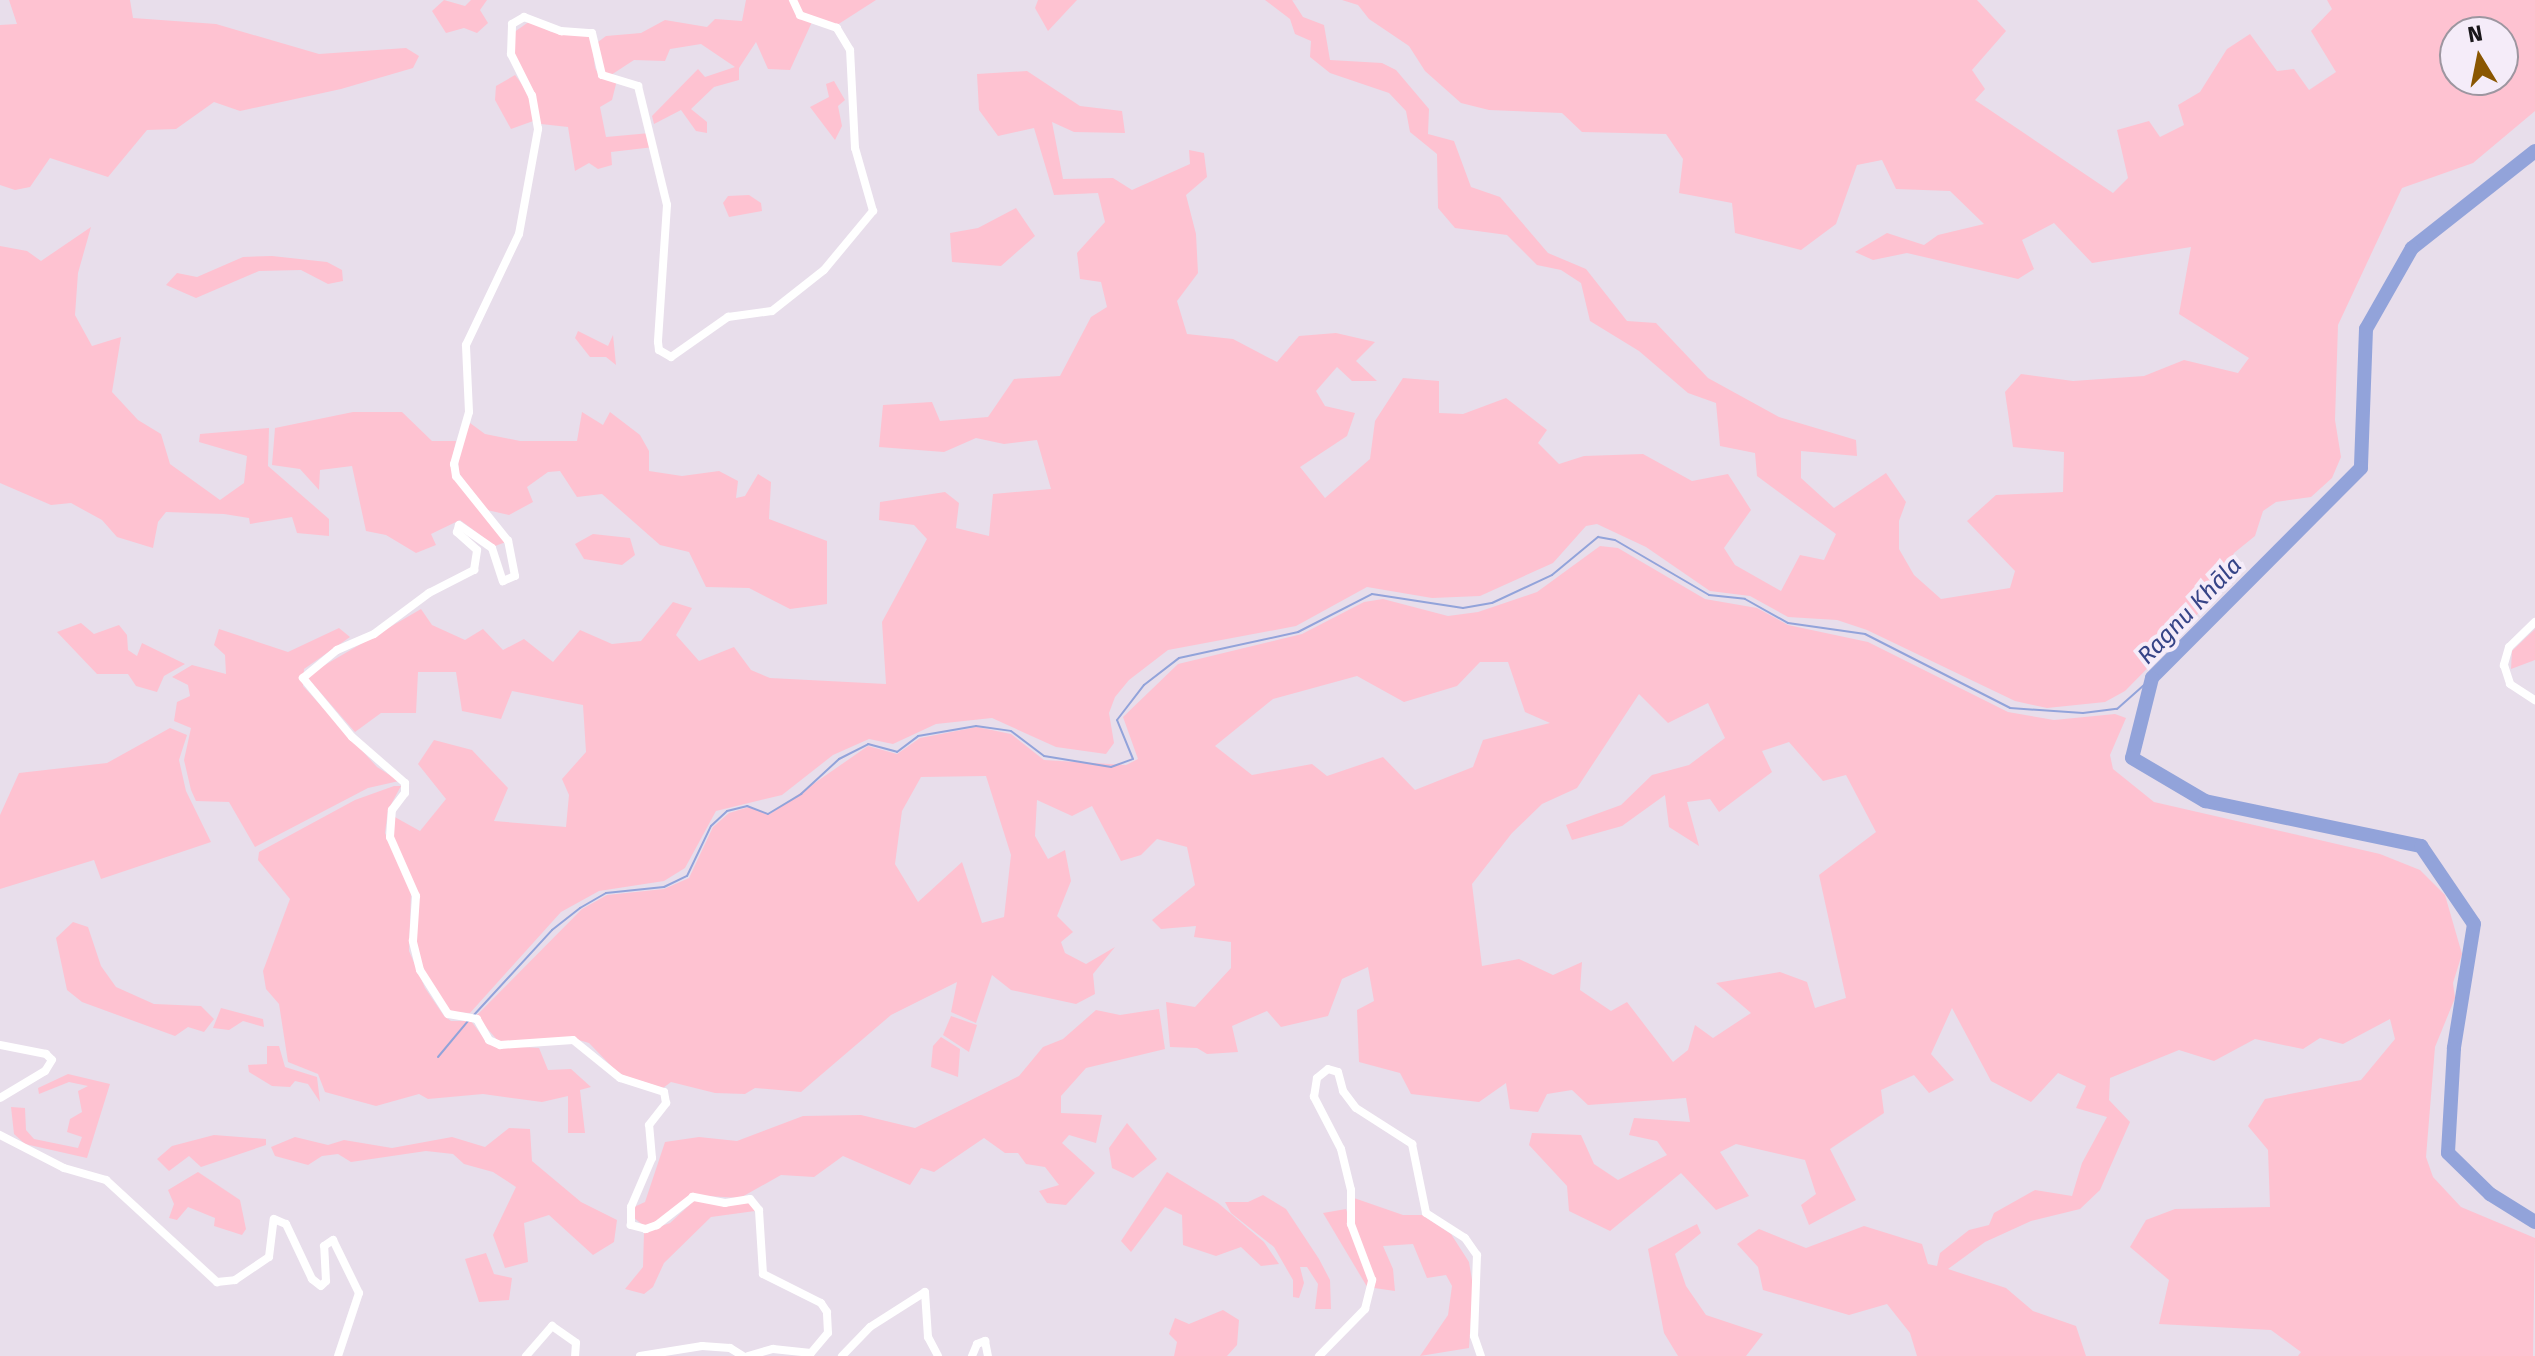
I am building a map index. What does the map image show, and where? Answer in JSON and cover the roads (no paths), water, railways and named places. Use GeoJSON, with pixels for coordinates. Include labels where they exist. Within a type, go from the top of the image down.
{"type":"FeatureCollection","features":[{"type":"Feature","properties":{"kind":"street"},"geometry":{"type":"LineString","coordinates":[[793,0],[800,15],[837,28],[850,50],[855,148],[873,211],[824,270],[772,311],[728,317],[671,357],[659,350],[658,342],[667,205],[638,86],[602,75],[592,33],[561,31],[524,17],[512,24],[511,54],[532,96],[538,129],[519,234],[466,345],[469,412],[454,464],[456,476],[508,541],[515,576],[503,581],[492,548],[459,525],[457,532],[477,550],[474,570],[429,593],[374,634],[337,650],[303,678],[352,737],[405,783],[405,793],[392,810],[390,837],[416,896],[413,941],[420,970],[448,1014],[477,1019],[489,1040],[500,1045],[573,1040],[620,1078],[664,1092],[666,1103],[649,1125],[652,1158],[631,1207],[631,1225],[646,1229],[657,1225],[693,1197],[756,1203],[763,1274],[821,1303],[827,1312],[828,1333],[811,1353]]}},
{"type":"Feature","properties":{"kind":"street"},"geometry":{"type":"LineString","coordinates":[[2535,622],[2509,647],[2504,665],[2510,684],[2535,700]]}},
{"type":"Feature","properties":{"kind":"street"},"geometry":{"type":"LineString","coordinates":[[0,1045],[46,1054],[52,1060],[45,1071],[0,1098]]}},
{"type":"Feature","properties":{"kind":"street"},"geometry":{"type":"LineString","coordinates":[[1319,1356],[1365,1309],[1372,1280],[1351,1224],[1351,1190],[1341,1149],[1314,1097],[1317,1078],[1328,1069],[1338,1072],[1343,1091],[1356,1108],[1412,1144],[1426,1213],[1465,1238],[1477,1255],[1474,1336],[1481,1356]]}},
{"type":"Feature","properties":{"kind":"street"},"geometry":{"type":"LineString","coordinates":[[0,1135],[64,1168],[106,1180],[217,1282],[235,1280],[269,1257],[274,1219],[286,1224],[312,1279],[321,1286],[326,1281],[324,1246],[333,1240],[359,1293],[338,1356]]}},
{"type":"Feature","properties":{"kind":"street"},"geometry":{"type":"LineString","coordinates":[[842,1356],[870,1327],[921,1292],[929,1297],[928,1337],[938,1356]]}},
{"type":"Feature","properties":{"kind":"street"},"geometry":{"type":"LineString","coordinates":[[526,1356],[552,1326],[576,1343],[575,1356]]}},
{"type":"Feature","properties":{"kind":"street"},"geometry":{"type":"LineString","coordinates":[[972,1356],[985,1341],[988,1356]]}},
{"type":"Feature","properties":{"kind":"street"},"geometry":{"type":"LineString","coordinates":[[640,1356],[702,1346],[730,1348],[746,1356],[773,1349],[821,1356]]}},
{"type":"Feature","properties":{"kind":"waterway","name":"Ragnu Khāla"},"geometry":{"type":"LineString","coordinates":[[2535,151],[2412,248],[2366,329],[2361,468],[2152,678],[2132,758],[2205,801],[2421,846],[2474,924],[2454,1048],[2448,1153],[2490,1194],[2535,1222]]}},
{"type":"Feature","properties":{"kind":"waterway"},"geometry":{"type":"LineString","coordinates":[[473,1016],[552,930],[580,908],[606,893],[664,887],[687,876],[711,826],[727,811],[747,806],[768,814],[801,794],[839,759],[868,744],[897,752],[918,736],[976,726],[1011,731],[1044,756],[1111,767],[1133,759],[1117,720],[1144,685],[1179,658],[1298,632],[1372,594],[1463,608],[1492,603],[1552,575],[1598,537],[1615,540],[1709,595],[1745,599],[1788,623],[1865,634],[2010,708],[2083,713],[2117,709],[2152,678]]}},
{"type":"Feature","properties":{"kind":"waterway"},"geometry":{"type":"LineString","coordinates":[[438,1057],[468,1021]]}}]}
